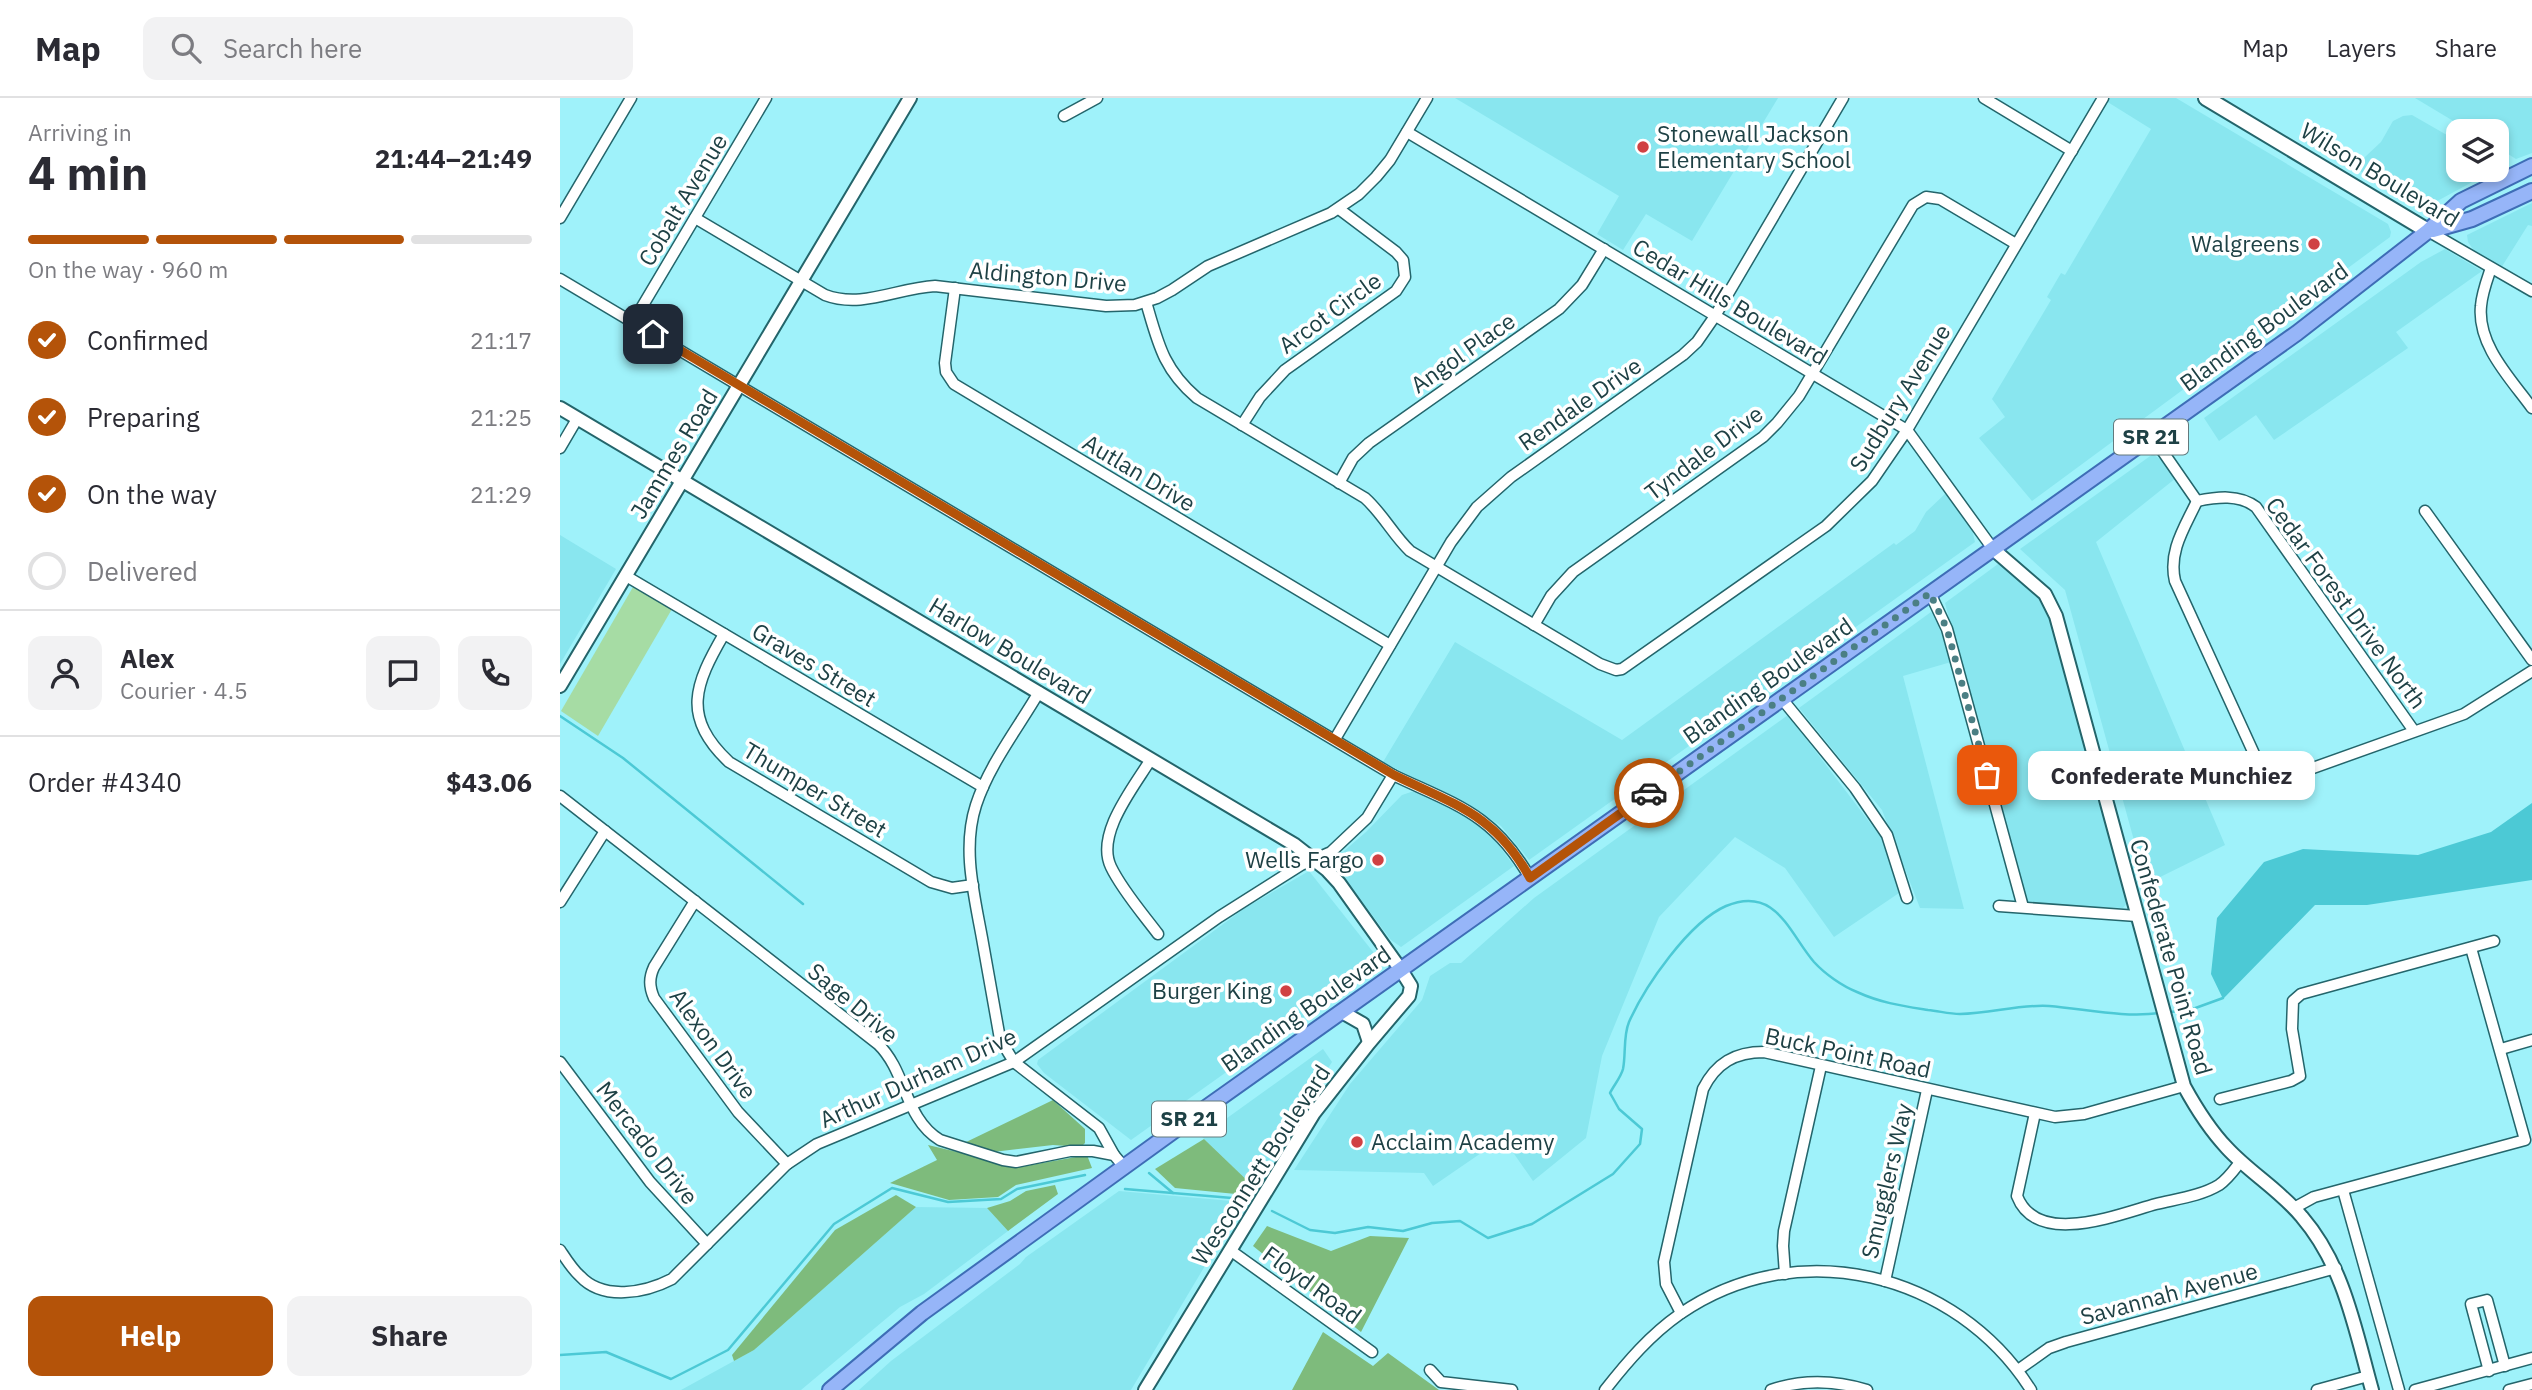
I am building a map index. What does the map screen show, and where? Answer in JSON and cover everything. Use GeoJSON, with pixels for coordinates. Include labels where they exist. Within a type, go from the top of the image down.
{"type":"FeatureCollection","features":[{"type":"Feature","properties":{"kind":"main road","name":"Wilson Boulevard"},"geometry":{"type":"LineString","coordinates":[[2206,98],[2428,231]]}},
{"type":"Feature","properties":{"kind":"main road","name":"Blanding Boulevard"},"geometry":{"type":"LineString","coordinates":[[830,1390],[922,1313],[1186,1122],[2297,333],[2428,231],[2461,201],[2532,166]]}},
{"type":"Feature","properties":{"kind":"main road","name":"Blanding Boulevard"},"geometry":{"type":"LineString","coordinates":[[2428,231],[2472,219],[2532,191]]}},
{"type":"Feature","properties":{"kind":"street"},"geometry":{"type":"LineString","coordinates":[[560,218],[631,98]]}},
{"type":"Feature","properties":{"kind":"street","name":"Cobalt Avenue"},"geometry":{"type":"LineString","coordinates":[[633,322],[766,98]]}},
{"type":"Feature","properties":{"kind":"street","name":"Jammes Road"},"geometry":{"type":"LineString","coordinates":[[560,686],[910,98]]}},
{"type":"Feature","properties":{"kind":"street"},"geometry":{"type":"LineString","coordinates":[[1064,116],[1097,98]]}},
{"type":"Feature","properties":{"kind":"street","name":"Aldington Drive"},"geometry":{"type":"LineString","coordinates":[[695,218],[825,295],[845,301],[863,300],[919,287],[955,288],[1124,306],[1146,302],[1172,290],[1208,266],[1339,209],[1377,177],[1427,98]]}},
{"type":"Feature","properties":{"kind":"street","name":"Rendale Drive"},"geometry":{"type":"LineString","coordinates":[[1335,739],[1436,567],[1464,524],[1495,489],[1690,349],[1715,316],[1843,98]]}},
{"type":"Feature","properties":{"kind":"street"},"geometry":{"type":"LineString","coordinates":[[1984,98],[2072,151]]}},
{"type":"Feature","properties":{"kind":"street","name":"Sudbury Avenue"},"geometry":{"type":"LineString","coordinates":[[1534,625],[1600,664],[1615,670],[1629,667],[1826,526],[1872,481],[1907,430],[2103,98]]}},
{"type":"Feature","properties":{"kind":"street","name":"Cedar Hills Boulevard"},"geometry":{"type":"LineString","coordinates":[[1407,132],[1907,430],[1993,549]]}},
{"type":"Feature","properties":{"kind":"street","name":"Tyndale Drive"},"geometry":{"type":"LineString","coordinates":[[1534,625],[1551,596],[1573,572],[1763,437],[1789,410],[1913,205],[1926,197],[1940,199],[2016,244]]}},
{"type":"Feature","properties":{"kind":"street","name":"Arcot Circle"},"geometry":{"type":"LineString","coordinates":[[1242,425],[1272,382],[1396,291],[1405,277],[1403,260],[1396,252],[1339,209]]}},
{"type":"Feature","properties":{"kind":"street","name":"Wilson Boulevard"},"geometry":{"type":"LineString","coordinates":[[2428,231],[2532,291]]}},
{"type":"Feature","properties":{"kind":"street","name":"Angol Place"},"geometry":{"type":"LineString","coordinates":[[1339,483],[1353,458],[1369,443],[1559,309],[1582,285],[1604,249]]}},
{"type":"Feature","properties":{"kind":"street"},"geometry":{"type":"LineString","coordinates":[[2491,268],[2481,304],[2483,331],[2493,354],[2532,408]]}},
{"type":"Feature","properties":{"kind":"street"},"geometry":{"type":"LineString","coordinates":[[560,279],[1394,775],[1484,820],[1499,834],[1530,878]]}},
{"type":"Feature","properties":{"kind":"street","name":"Autlan Drive"},"geometry":{"type":"LineString","coordinates":[[955,288],[945,363],[946,372],[954,384],[1390,645]]}},
{"type":"Feature","properties":{"kind":"street"},"geometry":{"type":"LineString","coordinates":[[1146,302],[1159,349],[1172,373],[1197,398],[1365,498],[1380,513],[1400,542],[1436,567],[1534,625]]}},
{"type":"Feature","properties":{"kind":"street","name":"Harlow Boulevard"},"geometry":{"type":"LineString","coordinates":[[560,408],[1295,845],[1339,883],[1401,970]]}},
{"type":"Feature","properties":{"kind":"street"},"geometry":{"type":"LineString","coordinates":[[560,448],[578,419]]}},
{"type":"Feature","properties":{"kind":"street"},"geometry":{"type":"LineString","coordinates":[[2151,436],[2197,501],[2175,547],[2175,580],[2261,769],[2269,777],[2282,779],[2464,714],[2532,671]]}},
{"type":"Feature","properties":{"kind":"street","name":"Cedar Forest Drive North"},"geometry":{"type":"LineString","coordinates":[[2197,501],[2235,498],[2256,507],[2414,731]]}},
{"type":"Feature","properties":{"kind":"street"},"geometry":{"type":"LineString","coordinates":[[2425,512],[2532,660]]}},
{"type":"Feature","properties":{"kind":"street","name":"Confederate Point Road"},"geometry":{"type":"LineString","coordinates":[[1993,549],[2048,598],[2056,616],[2184,1086],[2206,1123],[2241,1161],[2294,1208],[2322,1244],[2336,1268],[2350,1306],[2372,1390]]}},
{"type":"Feature","properties":{"kind":"street","name":"Graves Street"},"geometry":{"type":"LineString","coordinates":[[625,576],[983,787]]}},
{"type":"Feature","properties":{"kind":"street"},"geometry":{"type":"LineString","coordinates":[[1930,593],[1947,629],[2023,907]]}},
{"type":"Feature","properties":{"kind":"street","name":"Thumper Street"},"geometry":{"type":"LineString","coordinates":[[724,634],[704,670],[697,694],[701,723],[717,751],[729,762],[931,882],[952,888],[973,885]]}},
{"type":"Feature","properties":{"kind":"street"},"geometry":{"type":"LineString","coordinates":[[1039,692],[983,787],[970,831],[969,851],[973,885],[1000,1039],[1014,1062],[1099,1129],[1125,1168]]}},
{"type":"Feature","properties":{"kind":"street"},"geometry":{"type":"LineString","coordinates":[[1782,699],[1855,788],[1887,835],[1907,898]]}},
{"type":"Feature","properties":{"kind":"street"},"geometry":{"type":"LineString","coordinates":[[1151,759],[1113,823],[1107,847],[1111,868],[1158,934]]}},
{"type":"Feature","properties":{"kind":"street","name":"Arthur Durham Drive"},"geometry":{"type":"LineString","coordinates":[[560,1250],[581,1278],[607,1291],[656,1288],[672,1279],[787,1164],[817,1144],[1014,1062],[1219,917],[1301,864],[1331,852],[1358,828],[1378,803],[1394,775]]}},
{"type":"Feature","properties":{"kind":"street","name":"Sage Drive"},"geometry":{"type":"LineString","coordinates":[[560,796],[878,1044],[891,1060],[924,1129],[940,1140],[1003,1160],[1029,1161],[1070,1151],[1114,1155]]}},
{"type":"Feature","properties":{"kind":"street"},"geometry":{"type":"LineString","coordinates":[[560,902],[604,831]]}},
{"type":"Feature","properties":{"kind":"street","name":"Alexon Drive"},"geometry":{"type":"LineString","coordinates":[[695,901],[653,967],[650,989],[738,1112],[787,1164]]}},
{"type":"Feature","properties":{"kind":"street"},"geometry":{"type":"LineString","coordinates":[[1999,906],[2137,916]]}},
{"type":"Feature","properties":{"kind":"street"},"geometry":{"type":"LineString","coordinates":[[2220,1099],[2291,1081],[2300,1076],[2292,1030],[2292,1001],[2301,994],[2494,942]]}},
{"type":"Feature","properties":{"kind":"street"},"geometry":{"type":"LineString","coordinates":[[2294,1208],[2314,1197],[2525,1140],[2471,948]]}},
{"type":"Feature","properties":{"kind":"street","name":"Wesconnett Boulevard"},"geometry":{"type":"LineString","coordinates":[[1145,1390],[1314,1114],[1369,1042],[1409,996],[1411,986],[1401,970]]}},
{"type":"Feature","properties":{"kind":"street"},"geometry":{"type":"LineString","coordinates":[[1342,1012],[1363,1024],[1369,1042]]}},
{"type":"Feature","properties":{"kind":"street"},"geometry":{"type":"LineString","coordinates":[[2501,1049],[2532,1040]]}},
{"type":"Feature","properties":{"kind":"street","name":"Buck Point Road"},"geometry":{"type":"LineString","coordinates":[[1681,1313],[1669,1294],[1664,1262],[1703,1090],[1708,1079],[1726,1060],[1752,1052],[1764,1052],[2055,1117],[2070,1117],[2184,1086]]}},
{"type":"Feature","properties":{"kind":"street","name":"Mercado Drive"},"geometry":{"type":"LineString","coordinates":[[560,1062],[650,1182],[707,1244]]}},
{"type":"Feature","properties":{"kind":"street"},"geometry":{"type":"LineString","coordinates":[[1785,1274],[1784,1231],[1821,1066]]}},
{"type":"Feature","properties":{"kind":"street","name":"Smugglers Way"},"geometry":{"type":"LineString","coordinates":[[1885,1280],[1927,1090]]}},
{"type":"Feature","properties":{"kind":"street"},"geometry":{"type":"LineString","coordinates":[[2035,1114],[2017,1196],[2029,1213],[2038,1219],[2056,1224],[2087,1223],[2207,1190],[2227,1178],[2241,1161]]}},
{"type":"Feature","properties":{"kind":"street"},"geometry":{"type":"LineString","coordinates":[[2343,1190],[2399,1390]]}},
{"type":"Feature","properties":{"kind":"street","name":"Floyd Road"},"geometry":{"type":"LineString","coordinates":[[1230,1250],[1372,1352]]}},
{"type":"Feature","properties":{"kind":"street","name":"Savannah Avenue"},"geometry":{"type":"LineString","coordinates":[[2018,1370],[2049,1348],[2066,1342],[2336,1268]]}},
{"type":"Feature","properties":{"kind":"street"},"geometry":{"type":"LineString","coordinates":[[1605,1390],[1633,1354],[1681,1313],[1726,1290],[1785,1274],[1840,1272],[1907,1287],[1948,1307],[1984,1334],[2018,1370],[2031,1390]]}},
{"type":"Feature","properties":{"kind":"street"},"geometry":{"type":"LineString","coordinates":[[2489,1371],[2471,1304],[2487,1300],[2505,1366]]}},
{"type":"Feature","properties":{"kind":"street"},"geometry":{"type":"LineString","coordinates":[[2415,1390],[2532,1358]]}},
{"type":"Feature","properties":{"kind":"street"},"geometry":{"type":"LineString","coordinates":[[1430,1370],[1441,1382],[1512,1390]]}},
{"type":"Feature","properties":{"kind":"street"},"geometry":{"type":"LineString","coordinates":[[2317,1390],[2368,1376]]}},
{"type":"Feature","properties":{"kind":"street"},"geometry":{"type":"LineString","coordinates":[[1771,1390],[1808,1381],[1827,1381],[1867,1390]]}},
{"type":"Feature","properties":{"kind":"street"},"geometry":{"type":"LineString","coordinates":[[2509,1390],[2532,1384]]}},
{"type":"Feature","properties":{"kind":"shaded area","name":"Stonewall Jackson Elementary School"},"geometry":{"type":"Polygon","coordinates":[[[1455,98],[1778,98],[1692,241],[1646,214],[1623,250],[1597,234],[1619,196],[1455,98]]]}},
{"type":"Feature","properties":{"kind":"shaded area"},"geometry":{"type":"Polygon","coordinates":[[[2107,98],[2176,98],[2388,224],[2391,232],[2390,237],[2032,501],[1979,438],[2005,417],[1992,399],[2051,300],[2047,297],[2061,273],[2065,275],[2151,129],[2106,101],[2107,98]]]}},
{"type":"Feature","properties":{"kind":"shaded area"},"geometry":{"type":"Polygon","coordinates":[[[2415,98],[2532,98],[2532,153],[2516,159],[2509,155],[2509,119],[2450,119],[2415,98]]]}},
{"type":"Feature","properties":{"kind":"shaded area"},"geometry":{"type":"Polygon","coordinates":[[[2412,115],[2446,135],[2446,182],[2472,182],[2428,206],[2420,207],[2358,170],[2365,157],[2381,142],[2393,121],[2412,115]]]}},
{"type":"Feature","properties":{"kind":"shaded area"},"geometry":{"type":"Polygon","coordinates":[[[2532,203],[2532,226],[2528,225],[2501,268],[2475,252],[2467,235],[2532,203]]]}},
{"type":"Feature","properties":{"kind":"shaded area"},"geometry":{"type":"Polygon","coordinates":[[[2445,249],[2482,271],[2396,332],[2408,348],[2274,440],[2256,415],[2219,441],[2204,418],[2421,262],[2445,249]]]}},
{"type":"Feature","properties":{"kind":"shaded area"},"geometry":{"type":"Polygon","coordinates":[[[2153,454],[2166,464],[2176,478],[2096,542],[2225,845],[2146,884],[2065,590],[2020,549],[2153,454]]]}},
{"type":"Feature","properties":{"kind":"shaded area"},"geometry":{"type":"Polygon","coordinates":[[[1946,493],[1971,525],[1975,542],[1529,860],[1501,826],[1472,807],[1383,762],[1455,642],[1622,740],[1894,543],[1896,545],[1915,531],[1926,512],[1946,493]]]}},
{"type":"Feature","properties":{"kind":"shaded area"},"geometry":{"type":"Polygon","coordinates":[[[560,535],[616,569],[560,664],[560,535]]]}},
{"type":"Feature","properties":{"kind":"shaded area"},"geometry":{"type":"Polygon","coordinates":[[[1998,564],[2003,565],[2044,602],[2060,648],[2128,902],[2123,908],[2031,904],[2023,896],[1945,603],[1998,564]]]}},
{"type":"Feature","properties":{"kind":"shaded area"},"geometry":{"type":"Polygon","coordinates":[[[1931,612],[1935,615],[1951,662],[1903,676],[1964,909],[1920,908],[1882,810],[1799,708],[1931,612]]]}},
{"type":"Feature","properties":{"kind":"shaded area"},"geometry":{"type":"Polygon","coordinates":[[[1788,715],[1883,840],[1899,893],[1834,937],[1785,868],[1735,837],[1659,917],[1602,1056],[1586,1138],[1533,1181],[1503,1138],[1433,1186],[1424,1173],[1294,1170],[1350,1084],[1422,1000],[1430,976],[1450,963],[1461,963],[1534,898],[1788,715]]]}},
{"type":"Feature","properties":{"kind":"shaded area"},"geometry":{"type":"Polygon","coordinates":[[[1418,792],[1463,813],[1486,828],[1514,866],[1401,947],[1391,940],[1336,867],[1336,858],[1402,795],[1418,792]]]}},
{"type":"Feature","properties":{"kind":"shaded area"},"geometry":{"type":"Polygon","coordinates":[[[2532,803],[2532,880],[2367,905],[2315,905],[2223,999],[2211,974],[2217,918],[2264,862],[2303,849],[2418,855],[2491,832],[2532,803]]]}},
{"type":"Feature","properties":{"kind":"shaded area"},"geometry":{"type":"Polygon","coordinates":[[[1309,871],[1381,962],[1131,1140],[1044,1073],[1037,1064],[1038,1060],[1245,908],[1309,871]]]}},
{"type":"Feature","properties":{"kind":"shaded area"},"geometry":{"type":"Polygon","coordinates":[[[1323,1049],[1332,1062],[1253,1186],[1199,1134],[1216,1126],[1323,1049]]]}},
{"type":"Feature","properties":{"kind":"shaded area"},"geometry":{"type":"Polygon","coordinates":[[[1119,1191],[1243,1202],[1131,1390],[859,1390],[891,1361],[1026,1257],[1119,1191]]]}},
{"type":"Feature","properties":{"kind":"shaded area"},"geometry":{"type":"Polygon","coordinates":[[[916,1207],[987,1208],[1008,1231],[924,1294],[900,1307],[801,1390],[681,1390],[754,1350],[916,1207]]]}},
{"type":"Feature","properties":{"kind":"green space"},"geometry":{"type":"Polygon","coordinates":[[[633,587],[672,609],[598,736],[561,711],[633,587]]]}},
{"type":"Feature","properties":{"kind":"green space"},"geometry":{"type":"Polygon","coordinates":[[[1053,1100],[1085,1129],[1085,1143],[1081,1147],[1053,1145],[993,1152],[962,1144],[1053,1100]]]}},
{"type":"Feature","properties":{"kind":"green space"},"geometry":{"type":"Polygon","coordinates":[[[1204,1139],[1253,1186],[1246,1195],[1175,1188],[1155,1169],[1204,1139]]]}},
{"type":"Feature","properties":{"kind":"green space"},"geometry":{"type":"Polygon","coordinates":[[[928,1145],[1020,1167],[1087,1155],[1092,1168],[1016,1185],[998,1197],[949,1200],[890,1183],[937,1160],[928,1145]]]}},
{"type":"Feature","properties":{"kind":"green space"},"geometry":{"type":"Polygon","coordinates":[[[1055,1185],[1058,1194],[1008,1231],[987,1208],[1010,1201],[1026,1191],[1055,1185]]]}},
{"type":"Feature","properties":{"kind":"green space"},"geometry":{"type":"Polygon","coordinates":[[[896,1195],[916,1207],[754,1350],[734,1361],[732,1355],[835,1230],[896,1195]]]}},
{"type":"Feature","properties":{"kind":"green space"},"geometry":{"type":"Polygon","coordinates":[[[1267,1226],[1331,1251],[1370,1236],[1409,1238],[1361,1332],[1253,1246],[1267,1226]]]}},
{"type":"Feature","properties":{"kind":"green space"},"geometry":{"type":"Polygon","coordinates":[[[1323,1332],[1373,1366],[1388,1353],[1439,1390],[1292,1390],[1323,1332]]]}},
{"type":"Feature","properties":{"kind":"waterway"},"geometry":{"type":"LineString","coordinates":[[560,716],[623,758],[803,904]]}},
{"type":"Feature","properties":{"kind":"waterway"},"geometry":{"type":"LineString","coordinates":[[1272,1211],[1310,1230],[1335,1233],[1368,1227],[1403,1231],[1432,1223],[1460,1221],[1488,1238],[1532,1224],[1613,1174],[1640,1144],[1642,1129],[1619,1109],[1610,1093],[1623,1069],[1626,1033],[1636,1007],[1670,956],[1697,926],[1726,906],[1743,901],[1757,902],[1779,915],[1814,962],[1834,979],[1866,996],[1883,1001],[1956,1014],[2038,1006],[2118,1014],[2160,1013]]}},
{"type":"Feature","properties":{"kind":"waterway"},"geometry":{"type":"LineString","coordinates":[[2170,1012],[2190,1010],[2223,998]]}},
{"type":"Feature","properties":{"kind":"waterway"},"geometry":{"type":"LineString","coordinates":[[1149,1173],[1173,1193]]}},
{"type":"Feature","properties":{"kind":"waterway"},"geometry":{"type":"LineString","coordinates":[[560,1355],[606,1352],[671,1379],[728,1350],[834,1224],[892,1188],[948,1202],[1001,1199],[1017,1189],[1085,1175]]}},
{"type":"Feature","properties":{"kind":"waterway"},"geometry":{"type":"LineString","coordinates":[[1125,1189],[1244,1199]]}},
{"type":"Feature","properties":{"kind":"way so far"},"geometry":{"type":"LineString","coordinates":[[1649,793],[1930,593],[1947,629],[1987,775]]}},
{"type":"Feature","properties":{"kind":"place","name":"Stonewall Jackson Elementary School"},"geometry":{"type":"Point","coordinates":[1643,147]}},
{"type":"Feature","properties":{"kind":"place","name":"Walgreens"},"geometry":{"type":"Point","coordinates":[2314,244]}},
{"type":"Feature","properties":{"kind":"place","name":"Confederate Munchiez"},"geometry":{"type":"Point","coordinates":[1987,775]}},
{"type":"Feature","properties":{"kind":"place","name":"Wells Fargo"},"geometry":{"type":"Point","coordinates":[1378,860]}},
{"type":"Feature","properties":{"kind":"place","name":"Burger King"},"geometry":{"type":"Point","coordinates":[1286,991]}},
{"type":"Feature","properties":{"kind":"place","name":"Acclaim Academy"},"geometry":{"type":"Point","coordinates":[1357,1142]}},
{"type":"Feature","properties":{"kind":"route"},"geometry":{"type":"LineString","coordinates":[[653,334],[1394,775],[1484,820],[1499,834],[1530,878],[1649,793]]}}]}
